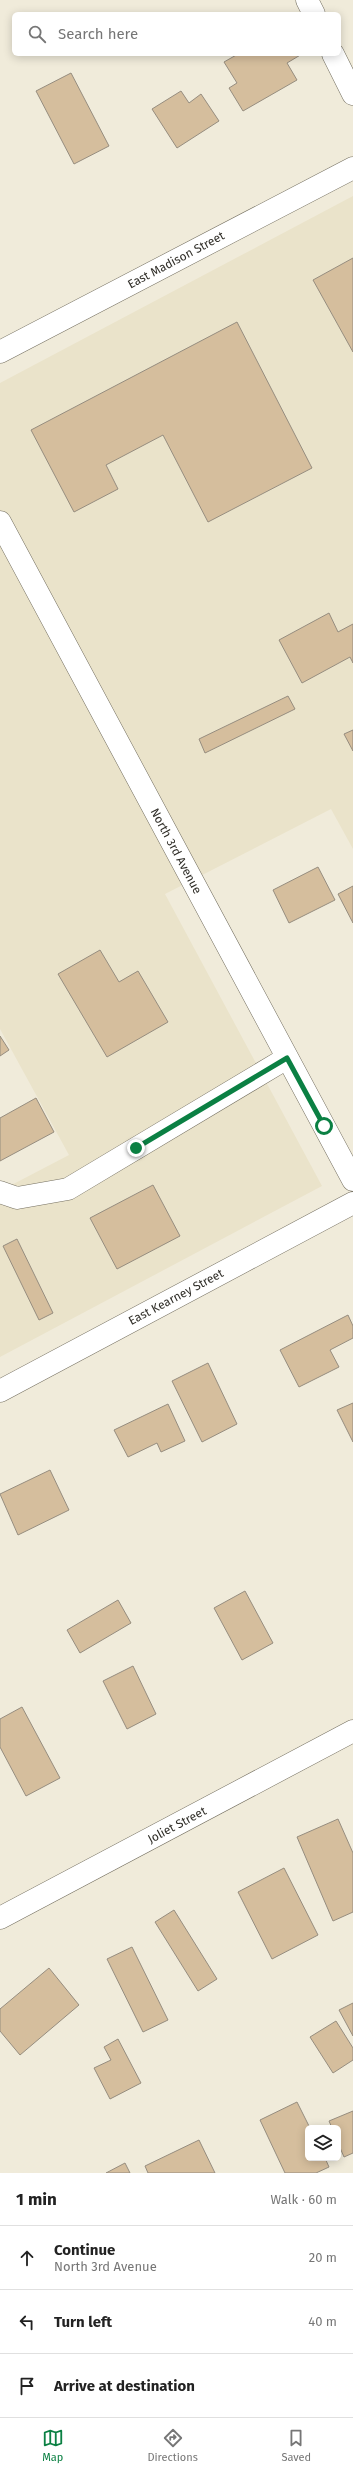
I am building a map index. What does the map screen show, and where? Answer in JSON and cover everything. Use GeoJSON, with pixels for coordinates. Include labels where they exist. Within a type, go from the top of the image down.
{"type":"FeatureCollection","features":[{"type":"Feature","properties":{"kind":"street"},"geometry":{"type":"LineString","coordinates":[[307,0],[313,12]]}},
{"type":"Feature","properties":{"kind":"street"},"geometry":{"type":"LineString","coordinates":[[334,56],[353,94]]}},
{"type":"Feature","properties":{"kind":"street","name":"East Madison Street"},"geometry":{"type":"LineString","coordinates":[[0,352],[353,168]]}},
{"type":"Feature","properties":{"kind":"street","name":"North 3rd Avenue"},"geometry":{"type":"LineString","coordinates":[[0,522],[353,1180]]}},
{"type":"Feature","properties":{"kind":"street"},"geometry":{"type":"LineString","coordinates":[[0,1192],[17,1198],[68,1189],[287,1058]]}},
{"type":"Feature","properties":{"kind":"street","name":"East Kearney Street"},"geometry":{"type":"LineString","coordinates":[[0,1391],[353,1203]]}},
{"type":"Feature","properties":{"kind":"street","name":"Joliet Street"},"geometry":{"type":"LineString","coordinates":[[0,1918],[353,1731]]}},
{"type":"Feature","properties":{"kind":"shaded area"},"geometry":{"type":"Polygon","coordinates":[[[353,196],[353,849],[331,809],[165,894],[322,1186],[0,1357],[0,1191],[69,1155],[0,1029],[0,383],[353,196]]]}},
{"type":"Feature","properties":{"kind":"building"},"geometry":{"type":"Polygon","coordinates":[[[234,56],[299,56],[287,63],[297,80],[243,111],[229,88],[237,83],[224,62],[234,56]]]}},
{"type":"Feature","properties":{"kind":"building"},"geometry":{"type":"Polygon","coordinates":[[[71,73],[109,146],[74,164],[36,91],[71,73]]]}},
{"type":"Feature","properties":{"kind":"building"},"geometry":{"type":"Polygon","coordinates":[[[181,91],[189,103],[201,94],[219,121],[177,148],[152,109],[181,91]]]}},
{"type":"Feature","properties":{"kind":"building"},"geometry":{"type":"Polygon","coordinates":[[[353,258],[353,352],[313,280],[353,258]]]}},
{"type":"Feature","properties":{"kind":"building"},"geometry":{"type":"Polygon","coordinates":[[[237,322],[312,468],[208,522],[163,435],[106,465],[118,489],[74,512],[31,430],[237,322]]]}},
{"type":"Feature","properties":{"kind":"building"},"geometry":{"type":"Polygon","coordinates":[[[329,613],[338,632],[353,624],[353,663],[350,657],[302,683],[279,640],[329,613]]]}},
{"type":"Feature","properties":{"kind":"building"},"geometry":{"type":"Polygon","coordinates":[[[288,696],[295,709],[205,753],[199,739],[288,696]]]}},
{"type":"Feature","properties":{"kind":"building"},"geometry":{"type":"Polygon","coordinates":[[[353,730],[353,751],[344,734],[353,730]]]}},
{"type":"Feature","properties":{"kind":"building"},"geometry":{"type":"Polygon","coordinates":[[[318,867],[335,900],[289,923],[273,890],[318,867]]]}},
{"type":"Feature","properties":{"kind":"building"},"geometry":{"type":"Polygon","coordinates":[[[353,886],[353,923],[338,894],[353,886]]]}},
{"type":"Feature","properties":{"kind":"building"},"geometry":{"type":"Polygon","coordinates":[[[100,950],[119,982],[138,971],[168,1022],[107,1057],[58,974],[100,950]]]}},
{"type":"Feature","properties":{"kind":"building"},"geometry":{"type":"Polygon","coordinates":[[[0,1036],[9,1050],[0,1056],[0,1036]]]}},
{"type":"Feature","properties":{"kind":"building"},"geometry":{"type":"Polygon","coordinates":[[[36,1098],[54,1132],[0,1161],[0,1118],[36,1098]]]}},
{"type":"Feature","properties":{"kind":"building"},"geometry":{"type":"Polygon","coordinates":[[[153,1185],[180,1236],[117,1269],[90,1218],[153,1185]]]}},
{"type":"Feature","properties":{"kind":"building"},"geometry":{"type":"Polygon","coordinates":[[[17,1239],[53,1313],[39,1320],[3,1246],[17,1239]]]}},
{"type":"Feature","properties":{"kind":"building"},"geometry":{"type":"Polygon","coordinates":[[[348,1315],[353,1326],[353,1338],[330,1350],[339,1367],[299,1387],[280,1350],[348,1315]]]}},
{"type":"Feature","properties":{"kind":"building"},"geometry":{"type":"Polygon","coordinates":[[[208,1363],[237,1424],[202,1442],[172,1381],[208,1363]]]}},
{"type":"Feature","properties":{"kind":"building"},"geometry":{"type":"Polygon","coordinates":[[[353,1403],[353,1442],[337,1410],[353,1403]]]}},
{"type":"Feature","properties":{"kind":"building"},"geometry":{"type":"Polygon","coordinates":[[[168,1404],[185,1441],[161,1452],[157,1443],[128,1457],[114,1430],[168,1404]]]}},
{"type":"Feature","properties":{"kind":"building"},"geometry":{"type":"Polygon","coordinates":[[[50,1470],[69,1510],[18,1535],[0,1494],[50,1470]]]}},
{"type":"Feature","properties":{"kind":"building"},"geometry":{"type":"Polygon","coordinates":[[[245,1591],[273,1643],[242,1660],[214,1608],[245,1591]]]}},
{"type":"Feature","properties":{"kind":"building"},"geometry":{"type":"Polygon","coordinates":[[[118,1600],[131,1623],[80,1653],[67,1630],[118,1600]]]}},
{"type":"Feature","properties":{"kind":"building"},"geometry":{"type":"Polygon","coordinates":[[[133,1666],[156,1714],[127,1729],[103,1681],[133,1666]]]}},
{"type":"Feature","properties":{"kind":"building"},"geometry":{"type":"Polygon","coordinates":[[[22,1707],[60,1778],[26,1796],[0,1747],[0,1719],[22,1707]]]}},
{"type":"Feature","properties":{"kind":"building"},"geometry":{"type":"Polygon","coordinates":[[[338,1819],[353,1853],[353,1912],[333,1921],[297,1837],[338,1819]]]}},
{"type":"Feature","properties":{"kind":"building"},"geometry":{"type":"Polygon","coordinates":[[[284,1868],[318,1935],[272,1959],[238,1892],[284,1868]]]}},
{"type":"Feature","properties":{"kind":"building"},"geometry":{"type":"Polygon","coordinates":[[[174,1910],[217,1979],[198,1991],[155,1922],[174,1910]]]}},
{"type":"Feature","properties":{"kind":"building"},"geometry":{"type":"Polygon","coordinates":[[[132,1947],[168,2020],[143,2032],[107,1959],[132,1947]]]}},
{"type":"Feature","properties":{"kind":"building"},"geometry":{"type":"Polygon","coordinates":[[[49,1968],[79,2005],[20,2055],[0,2031],[0,2009],[49,1968]]]}},
{"type":"Feature","properties":{"kind":"building"},"geometry":{"type":"Polygon","coordinates":[[[353,2003],[353,2036],[339,2010],[353,2003]]]}},
{"type":"Feature","properties":{"kind":"building"},"geometry":{"type":"Polygon","coordinates":[[[336,2021],[353,2048],[353,2060],[333,2073],[310,2037],[336,2021]]]}},
{"type":"Feature","properties":{"kind":"building"},"geometry":{"type":"Polygon","coordinates":[[[118,2039],[141,2083],[110,2099],[94,2068],[111,2060],[104,2047],[118,2039]]]}},
{"type":"Feature","properties":{"kind":"building"},"geometry":{"type":"Polygon","coordinates":[[[297,2102],[308,2125],[305,2125],[305,2161],[326,2161],[329,2167],[316,2173],[285,2173],[260,2120],[297,2102]]]}},
{"type":"Feature","properties":{"kind":"building"},"geometry":{"type":"Polygon","coordinates":[[[353,2111],[353,2153],[344,2157],[341,2150],[341,2125],[331,2125],[329,2121],[353,2111]]]}},
{"type":"Feature","properties":{"kind":"building"},"geometry":{"type":"Polygon","coordinates":[[[199,2140],[215,2173],[148,2173],[145,2166],[199,2140]]]}},
{"type":"Feature","properties":{"kind":"building"},"geometry":{"type":"Polygon","coordinates":[[[125,2163],[130,2173],[106,2173],[125,2163]]]}},
{"type":"Feature","properties":{"kind":"route"},"geometry":{"type":"LineString","coordinates":[[136,1148],[287,1058],[324,1126]]}}]}
